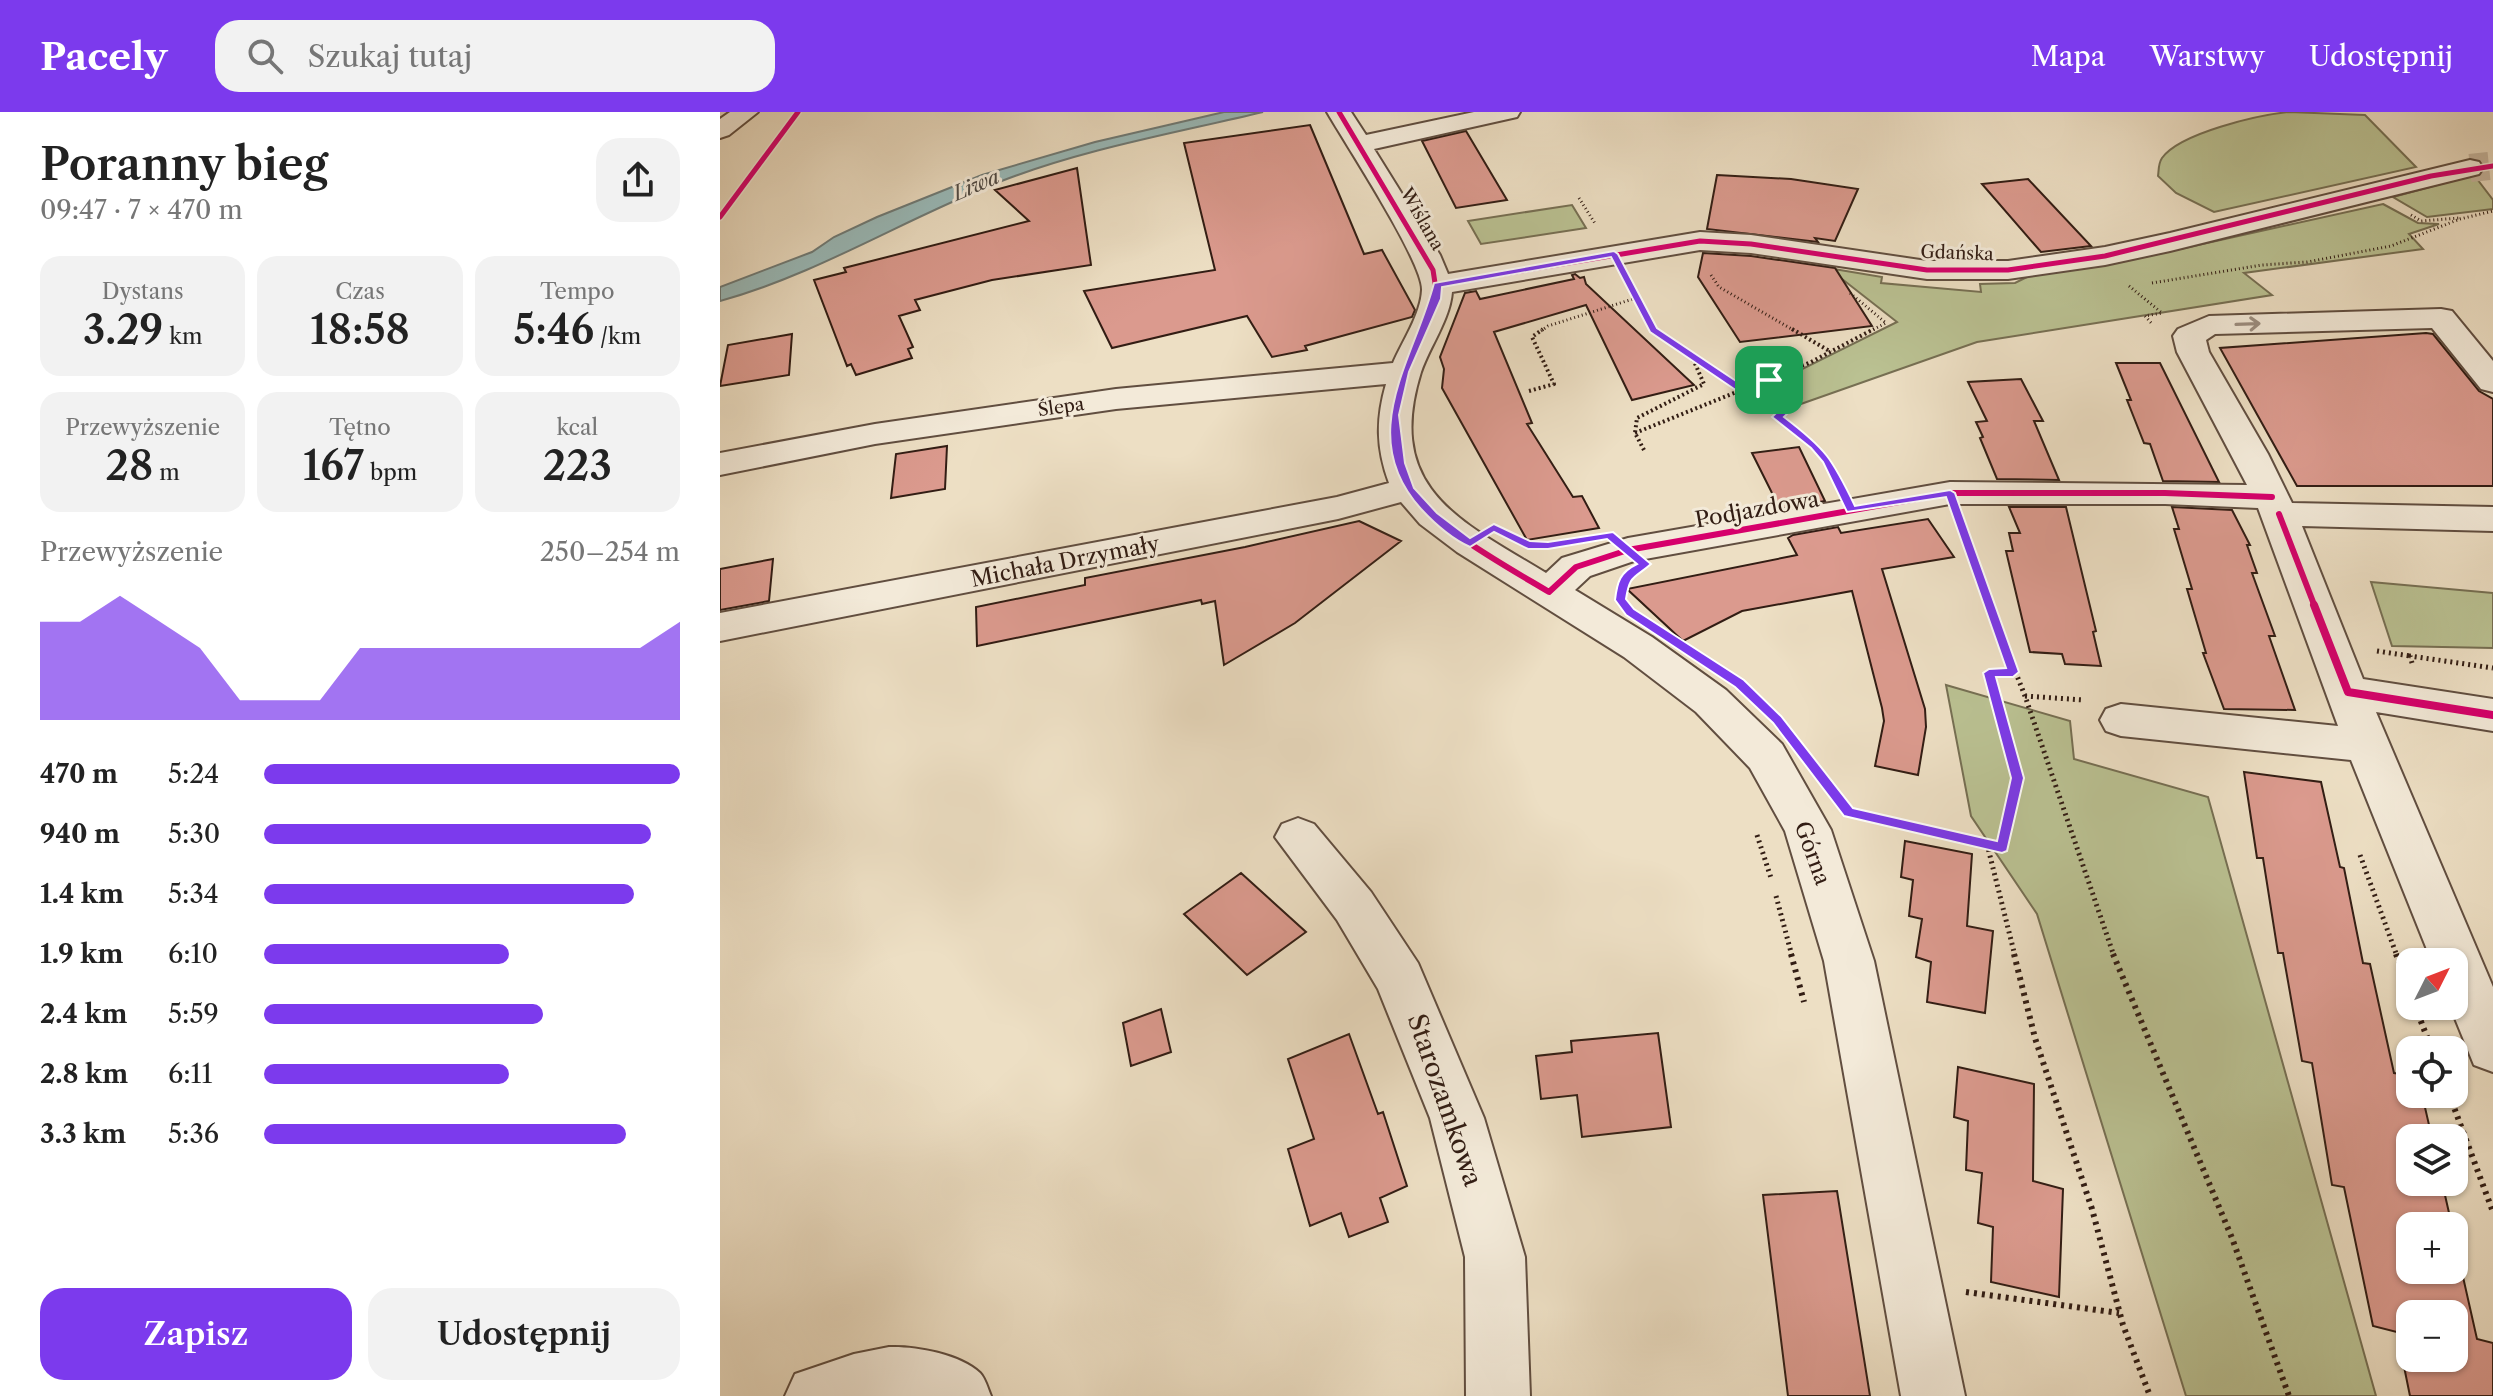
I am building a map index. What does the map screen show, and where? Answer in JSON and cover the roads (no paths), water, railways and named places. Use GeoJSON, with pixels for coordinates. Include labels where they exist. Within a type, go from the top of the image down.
{"type":"FeatureCollection","features":[{"type":"Feature","properties":{"kind":"street"},"geometry":{"type":"LineString","coordinates":[[720,130],[746,112]]}},
{"type":"Feature","properties":{"kind":"street","name":"Wiślana"},"geometry":{"type":"LineString","coordinates":[[1339,112],[1361,144],[1432,268],[1437,285],[1436,299],[1405,372],[1394,415],[1399,463],[1409,489]]}},
{"type":"Feature","properties":{"kind":"street"},"geometry":{"type":"LineString","coordinates":[[1361,144],[1508,112]]}},
{"type":"Feature","properties":{"kind":"street","name":"Gdańska"},"geometry":{"type":"LineString","coordinates":[[1437,285],[1700,241],[1724,241],[1927,270],[2008,270],[2105,256],[2170,242],[2484,167]]}},
{"type":"Feature","properties":{"kind":"street"},"geometry":{"type":"LineString","coordinates":[[2493,382],[2441,318],[2209,325],[2189,336],[2193,352],[2275,505],[2367,745],[2493,1048]]}},
{"type":"Feature","properties":{"kind":"street","name":"Ślepa"},"geometry":{"type":"LineString","coordinates":[[720,464],[875,434],[1116,399],[1405,372]]}},
{"type":"Feature","properties":{"kind":"street","name":"Górna"},"geometry":{"type":"LineString","coordinates":[[1409,489],[1433,516],[1470,543],[1638,647],[1711,701],[1766,756],[1808,830],[1849,961],[1933,1396]]}},
{"type":"Feature","properties":{"kind":"street","name":"Michała Drzymały"},"geometry":{"type":"LineString","coordinates":[[720,627],[1338,508],[1409,489]]}},
{"type":"Feature","properties":{"kind":"street","name":"Podjazdowa"},"geometry":{"type":"LineString","coordinates":[[1549,592],[1576,567],[1628,550],[1950,493],[2165,493],[2275,505],[2493,519]]}},
{"type":"Feature","properties":{"kind":"street"},"geometry":{"type":"LineString","coordinates":[[2348,692],[2493,715]]}},
{"type":"Feature","properties":{"kind":"street"},"geometry":{"type":"LineString","coordinates":[[2121,720],[2367,745]]}},
{"type":"Feature","properties":{"kind":"street","name":"Starozamkowa"},"geometry":{"type":"LineString","coordinates":[[1298,837],[1354,906],[1400,979],[1457,1118],[1495,1257],[1498,1396]]}},
{"type":"Feature","properties":{"kind":"street"},"geometry":{"type":"LineString","coordinates":[[817,1396],[882,1377],[939,1383],[959,1396]]}},
{"type":"Feature","properties":{"kind":"water","name":"Liwa"},"geometry":{"type":"Polygon","coordinates":[[[1224,112],[1263,112],[1130,142],[1031,170],[964,197],[792,276],[720,301],[720,287],[812,252],[834,237],[877,217],[982,175],[1095,142],[1224,112]]]}},
{"type":"Feature","properties":{"kind":"tunnel"},"geometry":{"type":"LineString","coordinates":[[2470,168],[2489,166]]}}]}
